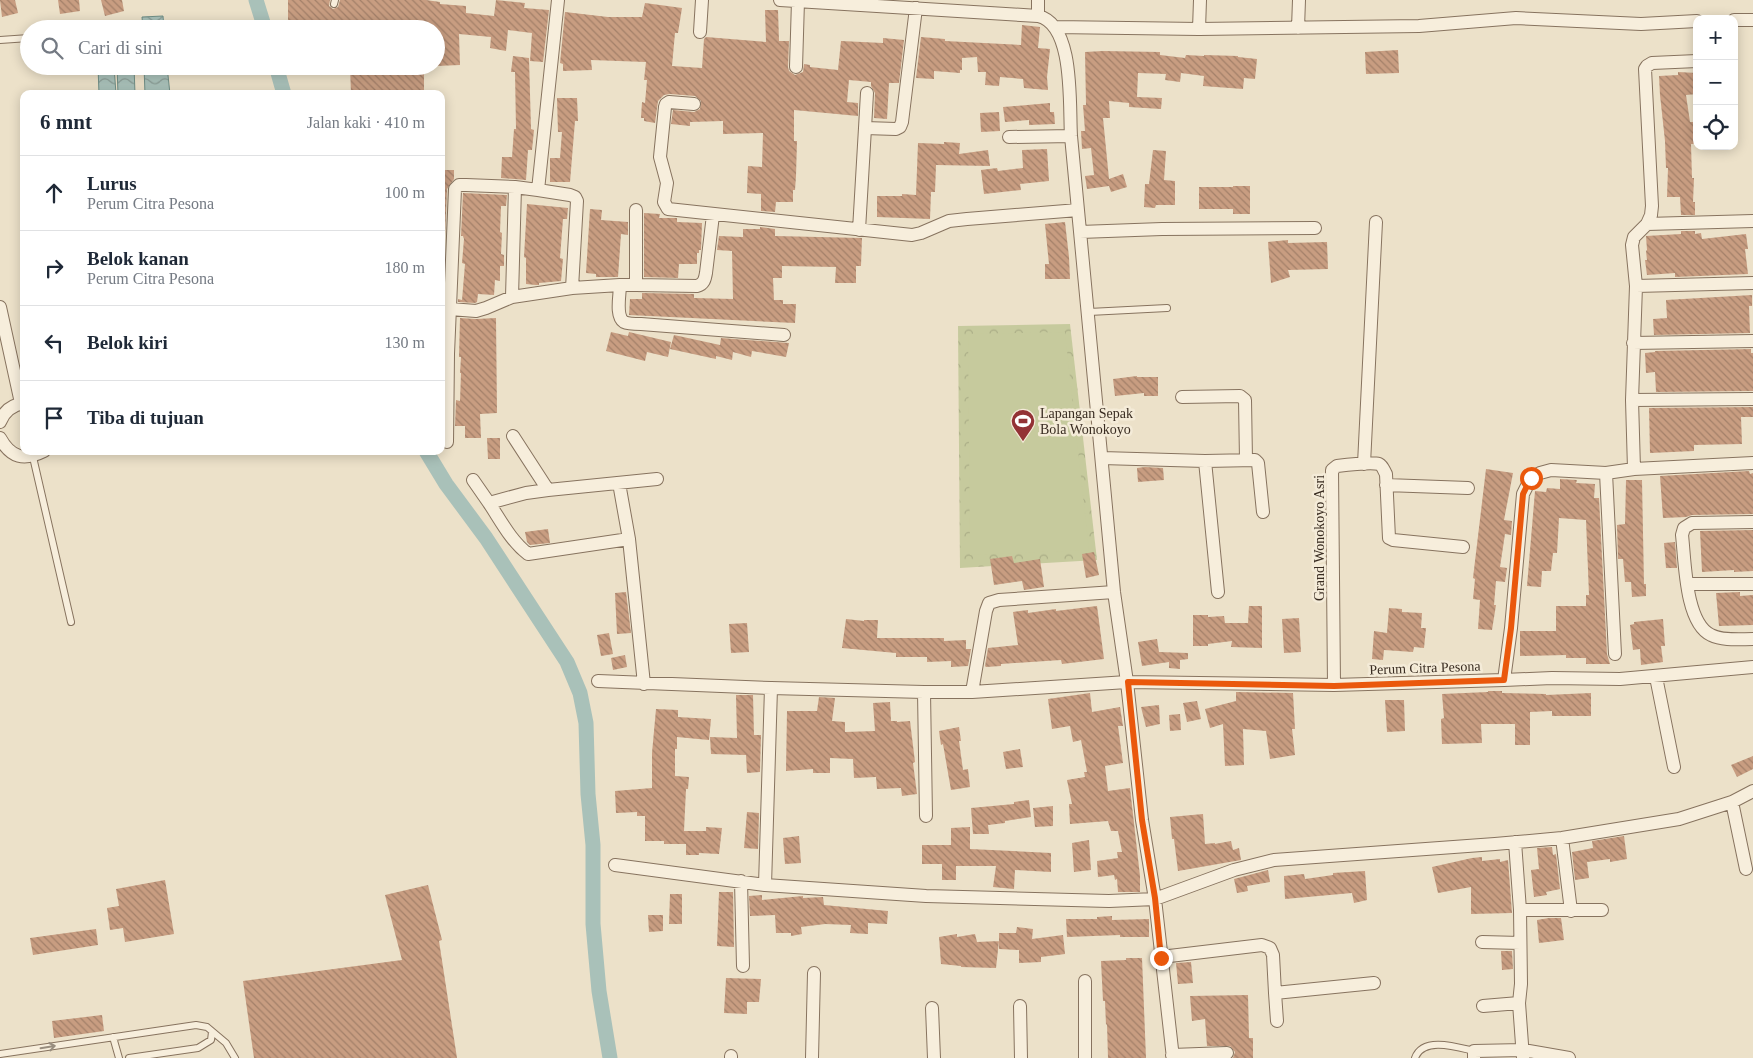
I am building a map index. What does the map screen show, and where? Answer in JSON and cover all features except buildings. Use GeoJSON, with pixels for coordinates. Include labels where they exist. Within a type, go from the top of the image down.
{"type":"FeatureCollection","features":[{"type":"Feature","properties":{"kind":"street"},"geometry":{"type":"LineString","coordinates":[[538,190],[558,0]]}},
{"type":"Feature","properties":{"kind":"street"},"geometry":{"type":"LineString","coordinates":[[700,32],[702,0]]}},
{"type":"Feature","properties":{"kind":"street"},"geometry":{"type":"LineString","coordinates":[[780,0],[1038,16],[1048,19],[1055,27],[1065,53],[1071,136],[1114,592],[1128,682],[1142,820],[1155,898],[1172,1056],[1227,1053]]}},
{"type":"Feature","properties":{"kind":"street"},"geometry":{"type":"LineString","coordinates":[[1038,0],[1038,16]]}},
{"type":"Feature","properties":{"kind":"street"},"geometry":{"type":"LineString","coordinates":[[1199,29],[1200,0]]}},
{"type":"Feature","properties":{"kind":"street"},"geometry":{"type":"LineString","coordinates":[[1298,28],[1299,0]]}},
{"type":"Feature","properties":{"kind":"street"},"geometry":{"type":"LineString","coordinates":[[796,67],[798,1]]}},
{"type":"Feature","properties":{"kind":"street"},"geometry":{"type":"LineString","coordinates":[[865,128],[896,130],[900,127],[916,8]]}},
{"type":"Feature","properties":{"kind":"street"},"geometry":{"type":"LineString","coordinates":[[1055,27],[1199,29],[1418,26],[1516,18],[1641,24],[1693,21]]}},
{"type":"Feature","properties":{"kind":"street"},"geometry":{"type":"LineString","coordinates":[[1738,20],[1753,20]]}},
{"type":"Feature","properties":{"kind":"street"},"geometry":{"type":"LineString","coordinates":[[1634,469],[1632,400],[1636,286],[1632,244],[1634,237],[1646,224],[1651,215],[1652,206],[1645,69],[1652,63],[1693,61]]}},
{"type":"Feature","properties":{"kind":"street"},"geometry":{"type":"LineString","coordinates":[[859,230],[867,93]]}},
{"type":"Feature","properties":{"kind":"street"},"geometry":{"type":"LineString","coordinates":[[694,104],[669,102],[666,104],[660,157],[667,183],[664,202],[668,209],[912,235],[949,221],[1078,210]]}},
{"type":"Feature","properties":{"kind":"street"},"geometry":{"type":"LineString","coordinates":[[1009,137],[1071,136]]}},
{"type":"Feature","properties":{"kind":"street"},"geometry":{"type":"LineString","coordinates":[[447,442],[445,354],[455,189],[459,185],[514,187],[570,195],[575,198],[577,201],[572,288]]}},
{"type":"Feature","properties":{"kind":"street"},"geometry":{"type":"LineString","coordinates":[[512,297],[514,187]]}},
{"type":"Feature","properties":{"kind":"street"},"geometry":{"type":"LineString","coordinates":[[636,210],[636,285]]}},
{"type":"Feature","properties":{"kind":"street"},"geometry":{"type":"LineString","coordinates":[[447,317],[486,308],[512,297],[572,288],[620,285],[701,285],[706,273],[708,214]]}},
{"type":"Feature","properties":{"kind":"street"},"geometry":{"type":"LineString","coordinates":[[1646,224],[1753,221]]}},
{"type":"Feature","properties":{"kind":"street"},"geometry":{"type":"LineString","coordinates":[[1364,464],[1376,222]]}},
{"type":"Feature","properties":{"kind":"street"},"geometry":{"type":"LineString","coordinates":[[1080,232],[1162,229],[1315,228]]}},
{"type":"Feature","properties":{"kind":"street"},"geometry":{"type":"LineString","coordinates":[[1636,286],[1753,283]]}},
{"type":"Feature","properties":{"kind":"street"},"geometry":{"type":"LineString","coordinates":[[620,285],[619,315],[626,323],[784,334]]}},
{"type":"Feature","properties":{"kind":"street"},"geometry":{"type":"LineString","coordinates":[[0,307],[20,390]]}},
{"type":"Feature","properties":{"kind":"street"},"geometry":{"type":"LineString","coordinates":[[1633,343],[1753,341]]}},
{"type":"Feature","properties":{"kind":"street"},"geometry":{"type":"LineString","coordinates":[[1182,397],[1240,396],[1245,400],[1246,460]]}},
{"type":"Feature","properties":{"kind":"street"},"geometry":{"type":"LineString","coordinates":[[1632,400],[1753,399]]}},
{"type":"Feature","properties":{"kind":"street"},"geometry":{"type":"LineString","coordinates":[[0,422],[8,410],[20,404]]}},
{"type":"Feature","properties":{"kind":"street"},"geometry":{"type":"LineString","coordinates":[[513,436],[548,490]]}},
{"type":"Feature","properties":{"kind":"street"},"geometry":{"type":"LineString","coordinates":[[0,438],[6,449],[19,456],[28,455]]}},
{"type":"Feature","properties":{"kind":"street"},"geometry":{"type":"LineString","coordinates":[[1102,458],[1205,461],[1255,460],[1258,463],[1263,512]]}},
{"type":"Feature","properties":{"kind":"street"},"geometry":{"type":"LineString","coordinates":[[1205,461],[1218,592]]}},
{"type":"Feature","properties":{"kind":"street"},"geometry":{"type":"LineString","coordinates":[[1504,680],[1511,628],[1523,494],[1531,478],[1552,470],[1606,473],[1634,469],[1753,463]]}},
{"type":"Feature","properties":{"kind":"street","name":"Grand Wonokoyo Asri"},"geometry":{"type":"LineString","coordinates":[[1334,686],[1332,470],[1337,466],[1364,464],[1379,464],[1384,468],[1389,538],[1393,540],[1463,547]]}},
{"type":"Feature","properties":{"kind":"street"},"geometry":{"type":"LineString","coordinates":[[1606,473],[1615,654]]}},
{"type":"Feature","properties":{"kind":"street"},"geometry":{"type":"LineString","coordinates":[[490,503],[526,493],[657,479]]}},
{"type":"Feature","properties":{"kind":"street"},"geometry":{"type":"LineString","coordinates":[[473,480],[511,537],[528,554],[629,539]]}},
{"type":"Feature","properties":{"kind":"street"},"geometry":{"type":"LineString","coordinates":[[620,484],[629,539],[644,684]]}},
{"type":"Feature","properties":{"kind":"street"},"geometry":{"type":"LineString","coordinates":[[1386,485],[1468,488]]}},
{"type":"Feature","properties":{"kind":"street"},"geometry":{"type":"LineString","coordinates":[[1753,522],[1692,523],[1684,528],[1682,535],[1687,584],[1693,611],[1700,626],[1711,635],[1725,639],[1753,639]]}},
{"type":"Feature","properties":{"kind":"street"},"geometry":{"type":"LineString","coordinates":[[1687,584],[1753,584]]}},
{"type":"Feature","properties":{"kind":"street"},"geometry":{"type":"LineString","coordinates":[[972,692],[986,610],[989,603],[999,600],[1114,592]]}},
{"type":"Feature","properties":{"kind":"street","name":"Perum Citra Pesona"},"geometry":{"type":"LineString","coordinates":[[598,681],[771,688],[972,692],[1128,682],[1334,686],[1552,678],[1620,679],[1753,667]]}},
{"type":"Feature","properties":{"kind":"street"},"geometry":{"type":"LineString","coordinates":[[1656,677],[1674,767]]}},
{"type":"Feature","properties":{"kind":"street"},"geometry":{"type":"LineString","coordinates":[[765,885],[771,688]]}},
{"type":"Feature","properties":{"kind":"street"},"geometry":{"type":"LineString","coordinates":[[924,692],[926,816]]}},
{"type":"Feature","properties":{"kind":"street"},"geometry":{"type":"LineString","coordinates":[[615,865],[765,885],[926,896],[1110,901],[1155,898],[1234,870],[1274,860],[1562,838],[1679,819],[1732,802],[1753,791]]}},
{"type":"Feature","properties":{"kind":"street"},"geometry":{"type":"LineString","coordinates":[[1732,802],[1746,869]]}},
{"type":"Feature","properties":{"kind":"street"},"geometry":{"type":"LineString","coordinates":[[1562,838],[1571,911]]}},
{"type":"Feature","properties":{"kind":"street"},"geometry":{"type":"LineString","coordinates":[[1515,842],[1520,910],[1521,984],[1519,1003],[1523,1054]]}},
{"type":"Feature","properties":{"kind":"street"},"geometry":{"type":"LineString","coordinates":[[741,881],[743,966]]}},
{"type":"Feature","properties":{"kind":"street"},"geometry":{"type":"LineString","coordinates":[[1520,910],[1602,910]]}},
{"type":"Feature","properties":{"kind":"street"},"geometry":{"type":"LineString","coordinates":[[1482,942],[1520,943]]}},
{"type":"Feature","properties":{"kind":"street"},"geometry":{"type":"LineString","coordinates":[[1161,958],[1262,945],[1270,948],[1273,956],[1277,1021]]}},
{"type":"Feature","properties":{"kind":"street"},"geometry":{"type":"LineString","coordinates":[[812,1058],[814,973]]}},
{"type":"Feature","properties":{"kind":"street"},"geometry":{"type":"LineString","coordinates":[[1085,981],[1085,1058]]}},
{"type":"Feature","properties":{"kind":"street"},"geometry":{"type":"LineString","coordinates":[[1275,993],[1374,984]]}},
{"type":"Feature","properties":{"kind":"street"},"geometry":{"type":"LineString","coordinates":[[1484,1006],[1519,1003]]}},
{"type":"Feature","properties":{"kind":"street"},"geometry":{"type":"LineString","coordinates":[[1020,1006],[1021,1058]]}},
{"type":"Feature","properties":{"kind":"street"},"geometry":{"type":"LineString","coordinates":[[932,1008],[934,1058]]}},
{"type":"Feature","properties":{"kind":"street"},"geometry":{"type":"LineString","coordinates":[[1474,1054],[1523,1054],[1569,1058]]}},
{"type":"Feature","properties":{"kind":"lane"},"geometry":{"type":"LineString","coordinates":[[0,40],[20,39]]}},
{"type":"Feature","properties":{"kind":"lane"},"geometry":{"type":"LineString","coordinates":[[1089,312],[1167,308]]}},
{"type":"Feature","properties":{"kind":"lane"},"geometry":{"type":"LineString","coordinates":[[38,455],[71,622]]}},
{"type":"Feature","properties":{"kind":"lane"},"geometry":{"type":"LineString","coordinates":[[0,1054],[196,1025],[207,1027],[226,1043],[235,1058]]}},
{"type":"Feature","properties":{"kind":"lane"},"geometry":{"type":"LineString","coordinates":[[129,1058],[198,1048],[210,1040],[212,1032]]}},
{"type":"Feature","properties":{"kind":"lane"},"geometry":{"type":"LineString","coordinates":[[113,1037],[119,1058]]}},
{"type":"Feature","properties":{"kind":"lane"},"geometry":{"type":"LineString","coordinates":[[1415,1058],[1416,1055],[1428,1046],[1440,1044],[1474,1054]]}},
{"type":"Feature","properties":{"kind":"green space","name":"Lapangan Sepak Bola Wonokoyo"},"geometry":{"type":"Polygon","coordinates":[[[1070,324],[1097,560],[960,568],[958,326],[1070,324]]]}},
{"type":"Feature","properties":{"kind":"green space","name":"Lapangan Sepak Bola Wonokoyo"},"geometry":{"type":"Polygon","coordinates":[[[1065,332],[1089,550],[970,555],[968,334],[1065,332]]]}},
{"type":"Feature","properties":{"kind":"water"},"geometry":{"type":"Polygon","coordinates":[[[163,16],[163,20],[142,20],[142,17],[163,16]]]}},
{"type":"Feature","properties":{"kind":"water"},"geometry":{"type":"Polygon","coordinates":[[[98,75],[115,75],[116,90],[99,90],[98,75]]]}},
{"type":"Feature","properties":{"kind":"water"},"geometry":{"type":"Polygon","coordinates":[[[117,75],[134,75],[135,90],[118,90],[117,75]]]}},
{"type":"Feature","properties":{"kind":"water"},"geometry":{"type":"Polygon","coordinates":[[[144,75],[168,75],[170,90],[145,90],[144,75]]]}},
{"type":"Feature","properties":{"kind":"waterway"},"geometry":{"type":"LineString","coordinates":[[256,0],[262,20]]}},
{"type":"Feature","properties":{"kind":"waterway"},"geometry":{"type":"LineString","coordinates":[[279,75],[283,90]]}},
{"type":"Feature","properties":{"kind":"waterway"},"geometry":{"type":"LineString","coordinates":[[428,455],[446,484],[486,538],[567,662],[580,693],[586,723],[588,794],[593,845],[593,924],[599,991],[610,1058]]}},
{"type":"Feature","properties":{"kind":"place","name":"Lapangan Sepak Bola Wonokoyo"},"geometry":{"type":"Point","coordinates":[1023,442]}},
{"type":"Feature","properties":{"kind":"route"},"geometry":{"type":"LineString","coordinates":[[1161,958],[1155,898],[1142,820],[1128,682],[1334,686],[1504,680],[1511,628],[1523,494],[1531,478]]}}]}
